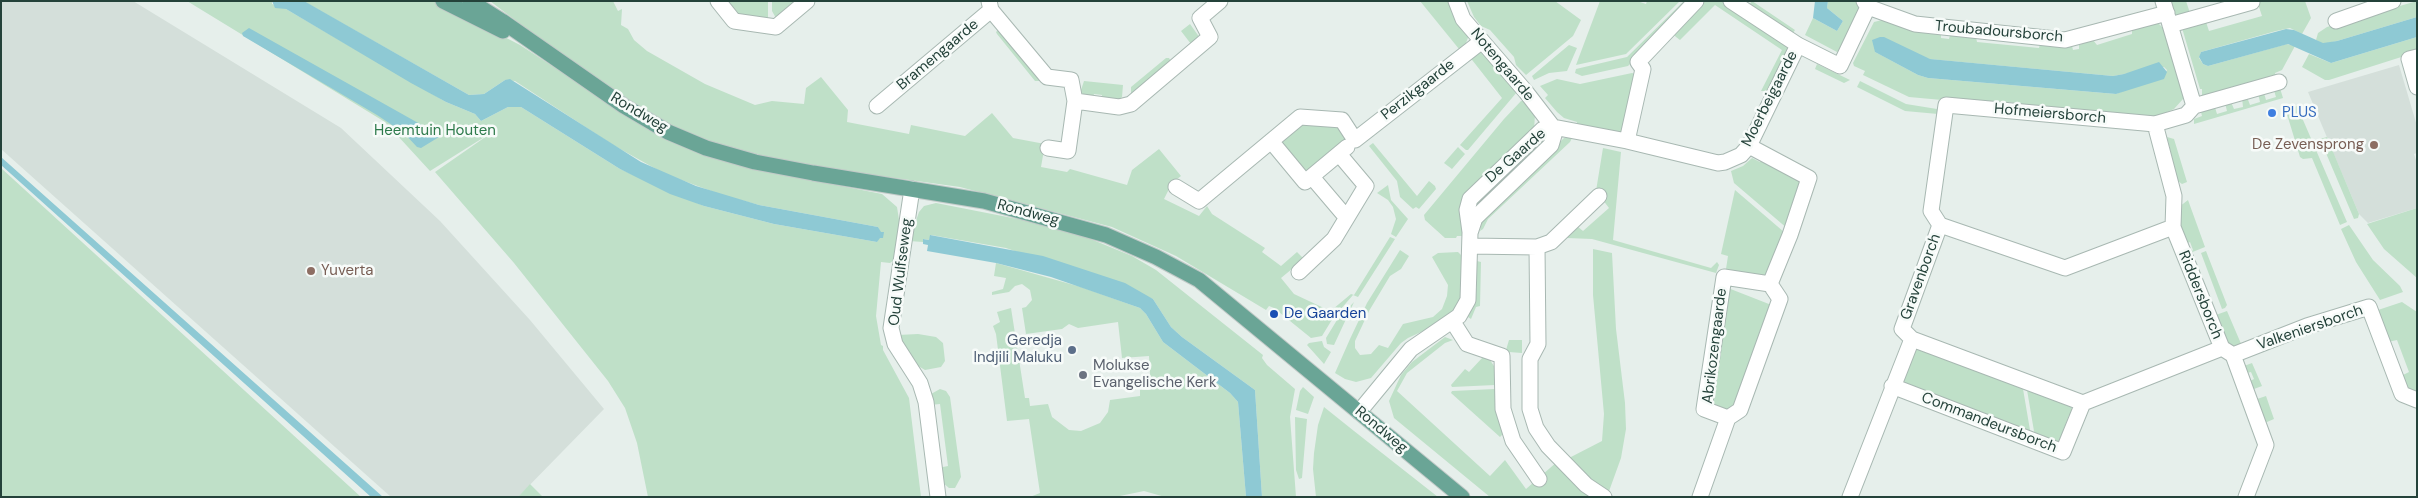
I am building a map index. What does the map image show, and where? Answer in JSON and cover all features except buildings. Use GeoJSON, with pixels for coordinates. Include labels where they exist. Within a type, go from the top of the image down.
{"type":"FeatureCollection","features":[{"type":"Feature","properties":{"kind":"main road","name":"Rondweg"},"geometry":{"type":"LineString","coordinates":[[443,1],[538,48]]}},
{"type":"Feature","properties":{"kind":"main road","name":"Rondweg"},"geometry":{"type":"LineString","coordinates":[[470,1],[641,116],[668,132],[706,148],[755,162],[984,201],[1106,235],[1156,257],[1199,280],[1462,497]]}},
{"type":"Feature","properties":{"kind":"street"},"geometry":{"type":"LineString","coordinates":[[718,1],[734,21],[776,27],[807,1]]}},
{"type":"Feature","properties":{"kind":"street"},"geometry":{"type":"LineString","coordinates":[[1075,101],[1119,107],[1131,104],[1210,37],[1200,18],[1220,1]]}},
{"type":"Feature","properties":{"kind":"street","name":"Notengaarde"},"geometry":{"type":"LineString","coordinates":[[1456,1],[1463,19],[1553,127]]}},
{"type":"Feature","properties":{"kind":"street"},"geometry":{"type":"LineString","coordinates":[[1627,141],[1643,69],[1638,62],[1696,1]]}},
{"type":"Feature","properties":{"kind":"street","name":"Moerbeigaarde"},"geometry":{"type":"LineString","coordinates":[[1731,1],[1798,45],[1840,66],[1866,4]]}},
{"type":"Feature","properties":{"kind":"street"},"geometry":{"type":"LineString","coordinates":[[2336,21],[2393,1]]}},
{"type":"Feature","properties":{"kind":"street"},"geometry":{"type":"LineString","coordinates":[[2194,106],[2167,13],[2252,2]]}},
{"type":"Feature","properties":{"kind":"street","name":"Troubadoursborch"},"geometry":{"type":"LineString","coordinates":[[1866,4],[1915,24],[2065,40],[2167,13]]}},
{"type":"Feature","properties":{"kind":"street"},"geometry":{"type":"LineString","coordinates":[[990,6],[1046,77],[1071,80],[1075,101],[1068,152],[1048,148]]}},
{"type":"Feature","properties":{"kind":"street","name":"Bramengaarde"},"geometry":{"type":"LineString","coordinates":[[877,106],[990,6]]}},
{"type":"Feature","properties":{"kind":"street","name":"Perzikgaarde"},"geometry":{"type":"LineString","coordinates":[[1312,177],[1355,140],[1482,41]]}},
{"type":"Feature","properties":{"kind":"street","name":"Moerbeigaarde"},"geometry":{"type":"LineString","coordinates":[[1553,127],[1627,141],[1718,163],[1725,162],[1740,155],[1749,146],[1798,45]]}},
{"type":"Feature","properties":{"kind":"street"},"geometry":{"type":"LineString","coordinates":[[2417,57],[2409,59],[2417,87]]}},
{"type":"Feature","properties":{"kind":"street"},"geometry":{"type":"LineString","coordinates":[[2155,124],[2186,115],[2194,106],[2279,82]]}},
{"type":"Feature","properties":{"kind":"street","name":"Hofmeiersborch"},"geometry":{"type":"LineString","coordinates":[[1946,105],[2155,124]]}},
{"type":"Feature","properties":{"kind":"street","name":"Gravenborch"},"geometry":{"type":"LineString","coordinates":[[1850,497],[1912,339],[1902,330],[1940,225],[1931,211],[1946,105]]}},
{"type":"Feature","properties":{"kind":"street"},"geometry":{"type":"LineString","coordinates":[[1176,187],[1199,201],[1300,117],[1342,120],[1355,140]]}},
{"type":"Feature","properties":{"kind":"street","name":"Riddersborch"},"geometry":{"type":"LineString","coordinates":[[2155,124],[2174,196],[2173,227],[2228,351],[2266,445],[2246,497]]}},
{"type":"Feature","properties":{"kind":"street","name":"De Gaarde"},"geometry":{"type":"LineString","coordinates":[[1360,412],[1411,349],[1452,322],[1464,310],[1468,300],[1470,240],[1476,218],[1551,145],[1554,136],[1553,127]]}},
{"type":"Feature","properties":{"kind":"street"},"geometry":{"type":"LineString","coordinates":[[1271,141],[1305,182],[1312,177],[1346,218]]}},
{"type":"Feature","properties":{"kind":"street"},"geometry":{"type":"LineString","coordinates":[[1749,146],[1809,178],[1790,235],[1770,284]]}},
{"type":"Feature","properties":{"kind":"street"},"geometry":{"type":"LineString","coordinates":[[1299,272],[1334,239],[1366,186],[1339,154]]}},
{"type":"Feature","properties":{"kind":"street","name":"Oud Wulfseweg"},"geometry":{"type":"LineString","coordinates":[[912,189],[891,328],[896,344],[920,383],[926,402],[938,497]]}},
{"type":"Feature","properties":{"kind":"street"},"geometry":{"type":"LineString","coordinates":[[1470,240],[1537,247],[1550,242],[1599,196]]}},
{"type":"Feature","properties":{"kind":"street"},"geometry":{"type":"LineString","coordinates":[[1940,225],[2065,268],[2173,227]]}},
{"type":"Feature","properties":{"kind":"street"},"geometry":{"type":"LineString","coordinates":[[1537,247],[1538,344],[1530,359],[1530,409],[1536,428],[1548,446],[1586,485],[1604,497]]}},
{"type":"Feature","properties":{"kind":"street","name":"Abrikozengaarde"},"geometry":{"type":"LineString","coordinates":[[1700,497],[1728,418],[1740,410],[1780,299],[1770,284],[1724,277],[1704,410],[1728,418]]}},
{"type":"Feature","properties":{"kind":"street","name":"Valkeniersborch"},"geometry":{"type":"LineString","coordinates":[[2228,351],[2368,307],[2402,394],[2417,400]]}},
{"type":"Feature","properties":{"kind":"street"},"geometry":{"type":"LineString","coordinates":[[1452,322],[1467,344],[1502,356],[1503,409],[1513,441],[1540,479]]}},
{"type":"Feature","properties":{"kind":"street"},"geometry":{"type":"LineString","coordinates":[[1912,339],[2083,402],[2228,351]]}},
{"type":"Feature","properties":{"kind":"street","name":"Commandeursborch"},"geometry":{"type":"LineString","coordinates":[[1892,386],[2063,452],[2083,402]]}},
{"type":"Feature","properties":{"kind":"shaded area","name":"Yuverta"},"geometry":{"type":"Polygon","coordinates":[[[1,1],[133,1],[341,128],[440,221],[530,320],[604,409],[518,497],[391,497],[1,149],[1,1]]]}},
{"type":"Feature","properties":{"kind":"shaded area","name":"De Zevensprong"},"geometry":{"type":"Polygon","coordinates":[[[2399,65],[2417,126],[2417,153],[2414,154],[2417,163],[2417,208],[2368,223],[2359,214],[2308,92],[2399,65]]]}},
{"type":"Feature","properties":{"kind":"green space","name":"Heemtuin Houten"},"geometry":{"type":"Polygon","coordinates":[[[187,1],[272,1],[272,4],[286,9],[446,102],[475,114],[481,121],[508,107],[521,107],[620,169],[704,206],[774,224],[877,242],[880,232],[878,227],[759,205],[722,195],[665,174],[613,145],[515,81],[505,80],[484,94],[469,95],[303,1],[435,1],[520,45],[637,121],[771,172],[882,194],[897,207],[900,226],[894,260],[890,263],[881,262],[876,316],[883,350],[909,398],[921,497],[648,497],[637,443],[625,408],[608,381],[514,263],[435,172],[494,131],[430,171],[385,122],[187,1]]]}},
{"type":"Feature","properties":{"kind":"green space"},"geometry":{"type":"Polygon","coordinates":[[[490,1],[613,1],[618,11],[622,9],[621,25],[628,29],[634,40],[647,51],[705,84],[755,105],[772,101],[804,104],[806,88],[821,77],[848,110],[847,122],[909,134],[911,125],[965,136],[992,113],[1013,138],[1045,144],[1041,167],[1067,172],[1070,169],[1127,185],[1132,170],[1159,149],[1181,176],[1172,183],[1164,199],[1199,216],[1207,206],[1212,214],[1265,248],[1262,252],[1281,266],[1297,252],[1304,259],[1281,278],[1294,294],[1326,309],[1333,309],[1351,294],[1354,295],[1390,237],[1395,239],[1358,297],[1353,295],[1333,318],[1322,336],[1311,338],[1274,308],[1269,306],[1266,310],[1176,256],[1112,227],[960,187],[809,166],[728,149],[677,128],[634,104],[553,49],[490,1]]]}},
{"type":"Feature","properties":{"kind":"green space"},"geometry":{"type":"Polygon","coordinates":[[[726,1],[768,1],[768,21],[738,18],[726,1]]]}},
{"type":"Feature","properties":{"kind":"green space"},"geometry":{"type":"Polygon","coordinates":[[[772,1],[801,1],[777,20],[772,11],[772,1]]]}},
{"type":"Feature","properties":{"kind":"green space"},"geometry":{"type":"Polygon","coordinates":[[[1420,1],[1450,2],[1469,35],[1466,43],[1459,49],[1420,1]]]}},
{"type":"Feature","properties":{"kind":"green space"},"geometry":{"type":"Polygon","coordinates":[[[1467,1],[1555,1],[1581,20],[1573,36],[1526,75],[1516,65],[1514,57],[1490,30],[1481,26],[1474,17],[1467,1]]]}},
{"type":"Feature","properties":{"kind":"green space"},"geometry":{"type":"Polygon","coordinates":[[[1600,1],[1637,1],[1646,4],[1647,1],[1680,1],[1626,54],[1576,65],[1600,1]]]}},
{"type":"Feature","properties":{"kind":"green space"},"geometry":{"type":"Polygon","coordinates":[[[1684,1],[1693,1],[1628,66],[1582,76],[1575,73],[1576,69],[1627,57],[1684,1]]]}},
{"type":"Feature","properties":{"kind":"green space"},"geometry":{"type":"Polygon","coordinates":[[[1703,1],[1724,1],[1787,45],[1788,49],[1768,91],[1761,91],[1782,50],[1715,5],[1680,40],[1674,35],[1703,1]]]}},
{"type":"Feature","properties":{"kind":"green space"},"geometry":{"type":"Polygon","coordinates":[[[1752,1],[1795,30],[1791,36],[1749,5],[1752,1]]]}},
{"type":"Feature","properties":{"kind":"green space"},"geometry":{"type":"Polygon","coordinates":[[[1828,1],[1855,1],[1860,8],[1841,50],[1837,52],[1805,35],[1813,18],[1837,31],[1843,21],[1827,8],[1828,1]]]}},
{"type":"Feature","properties":{"kind":"green space"},"geometry":{"type":"Polygon","coordinates":[[[2169,1],[2186,1],[2190,13],[2176,19],[2169,1]]]}},
{"type":"Feature","properties":{"kind":"green space"},"geometry":{"type":"Polygon","coordinates":[[[2257,1],[2305,1],[2311,18],[2302,34],[2290,28],[2201,52],[2199,58],[2203,64],[2208,66],[2287,44],[2295,46],[2282,70],[2275,73],[2276,77],[2202,97],[2202,89],[2200,89],[2182,28],[2206,22],[2209,31],[2262,16],[2257,1]]]}},
{"type":"Feature","properties":{"kind":"green space"},"geometry":{"type":"Polygon","coordinates":[[[2417,1],[2417,17],[2337,41],[2323,44],[2316,40],[2318,33],[2327,27],[2417,1]]]}},
{"type":"Feature","properties":{"kind":"green space"},"geometry":{"type":"Polygon","coordinates":[[[1884,17],[1914,31],[1941,34],[1941,38],[1949,39],[1950,35],[1976,37],[1977,42],[2039,48],[2040,44],[2072,46],[2073,50],[2079,49],[2079,45],[2093,40],[2097,45],[2132,34],[2132,30],[2158,23],[2165,30],[2183,90],[2183,99],[2174,109],[2153,118],[2015,107],[2015,103],[2009,102],[2008,106],[1909,97],[1863,75],[1865,71],[1854,66],[1853,63],[1874,22],[1882,20],[1884,17]],[[1875,47],[1875,52],[1918,75],[1928,78],[2116,94],[2165,74],[2167,70],[2164,67],[2113,76],[1929,59],[1875,47]]]}},
{"type":"Feature","properties":{"kind":"green space"},"geometry":{"type":"Polygon","coordinates":[[[1190,24],[1200,38],[1191,44],[1181,31],[1190,24]]]}},
{"type":"Feature","properties":{"kind":"green space"},"geometry":{"type":"Polygon","coordinates":[[[1001,27],[1042,81],[1035,81],[997,34],[996,32],[1001,27]]]}},
{"type":"Feature","properties":{"kind":"green space"},"geometry":{"type":"Polygon","coordinates":[[[2417,37],[2417,52],[2329,80],[2325,80],[2302,67],[2309,54],[2331,63],[2417,37]]]}},
{"type":"Feature","properties":{"kind":"green space"},"geometry":{"type":"Polygon","coordinates":[[[1569,45],[1577,48],[1567,71],[1549,73],[1534,80],[1532,76],[1569,45]]]}},
{"type":"Feature","properties":{"kind":"green space"},"geometry":{"type":"Polygon","coordinates":[[[1480,51],[1517,92],[1468,150],[1466,150],[1460,145],[1502,98],[1469,56],[1480,51]]]}},
{"type":"Feature","properties":{"kind":"green space"},"geometry":{"type":"Polygon","coordinates":[[[1166,58],[1169,58],[1172,63],[1131,95],[1131,87],[1166,58]]]}},
{"type":"Feature","properties":{"kind":"green space"},"geometry":{"type":"Polygon","coordinates":[[[1817,64],[1850,80],[1844,83],[1815,69],[1817,64]]]}},
{"type":"Feature","properties":{"kind":"green space"},"geometry":{"type":"Polygon","coordinates":[[[1632,73],[1635,74],[1621,132],[1617,134],[1577,127],[1577,122],[1564,118],[1557,112],[1545,98],[1548,95],[1540,86],[1557,79],[1580,84],[1632,73]]]}},
{"type":"Feature","properties":{"kind":"green space"},"geometry":{"type":"Polygon","coordinates":[[[1084,81],[1123,85],[1122,97],[1116,101],[1102,99],[1102,95],[1094,94],[1093,98],[1083,96],[1081,90],[1084,81]]]}},
{"type":"Feature","properties":{"kind":"green space"},"geometry":{"type":"Polygon","coordinates":[[[1860,81],[1906,104],[1937,109],[1938,114],[1905,111],[1857,87],[1860,81]]]}},
{"type":"Feature","properties":{"kind":"green space"},"geometry":{"type":"Polygon","coordinates":[[[2279,85],[2283,98],[2194,124],[2194,119],[2202,116],[2201,112],[2214,104],[2217,114],[2227,111],[2225,103],[2231,102],[2234,109],[2243,107],[2242,98],[2247,97],[2250,105],[2260,102],[2258,93],[2264,93],[2266,100],[2276,97],[2273,87],[2279,85]]]}},
{"type":"Feature","properties":{"kind":"green space"},"geometry":{"type":"Polygon","coordinates":[[[1521,101],[1525,101],[1535,114],[1534,131],[1464,196],[1463,236],[1445,238],[1425,220],[1424,215],[1521,101]]]}},
{"type":"Feature","properties":{"kind":"green space"},"geometry":{"type":"Polygon","coordinates":[[[2297,106],[2347,222],[2340,225],[2312,158],[2303,159],[2300,157],[2286,111],[2287,108],[2297,106]]]}},
{"type":"Feature","properties":{"kind":"green space"},"geometry":{"type":"Polygon","coordinates":[[[1300,124],[1337,125],[1348,139],[1315,170],[1304,172],[1281,142],[1300,124]]]}},
{"type":"Feature","properties":{"kind":"green space"},"geometry":{"type":"Polygon","coordinates":[[[1545,137],[1548,140],[1474,210],[1478,198],[1545,137]]]}},
{"type":"Feature","properties":{"kind":"green space"},"geometry":{"type":"Polygon","coordinates":[[[2167,137],[2174,139],[2187,182],[2182,184],[2178,181],[2167,137]]]}},
{"type":"Feature","properties":{"kind":"green space"},"geometry":{"type":"Polygon","coordinates":[[[2327,137],[2359,214],[2358,218],[2354,219],[2320,139],[2327,137]]]}},
{"type":"Feature","properties":{"kind":"green space"},"geometry":{"type":"Polygon","coordinates":[[[1564,138],[1572,138],[1488,219],[1480,231],[1483,218],[1564,138]]]}},
{"type":"Feature","properties":{"kind":"green space"},"geometry":{"type":"Polygon","coordinates":[[[1373,143],[1417,196],[1429,181],[1435,186],[1436,189],[1419,209],[1416,207],[1413,209],[1400,197],[1397,181],[1369,146],[1373,143]]]}},
{"type":"Feature","properties":{"kind":"green space"},"geometry":{"type":"Polygon","coordinates":[[[1458,147],[1465,154],[1452,169],[1444,163],[1458,147]]]}},
{"type":"Feature","properties":{"kind":"green space"},"geometry":{"type":"Polygon","coordinates":[[[1603,148],[1621,152],[1613,240],[1711,268],[1717,262],[1719,265],[1716,273],[1592,239],[1567,238],[1577,226],[1583,231],[1609,208],[1596,191],[1603,148]]]}},
{"type":"Feature","properties":{"kind":"green space"},"geometry":{"type":"Polygon","coordinates":[[[1763,157],[1801,180],[1788,229],[1734,183],[1731,171],[1743,166],[1752,158],[1760,162],[1763,157]]]}},
{"type":"Feature","properties":{"kind":"green space"},"geometry":{"type":"Polygon","coordinates":[[[1,168],[361,497],[1,497],[1,168]]]}},
{"type":"Feature","properties":{"kind":"green space"},"geometry":{"type":"Polygon","coordinates":[[[1388,185],[1391,200],[1408,219],[1396,237],[1391,234],[1396,219],[1393,207],[1388,200],[1377,193],[1388,185]]]}},
{"type":"Feature","properties":{"kind":"green space"},"geometry":{"type":"Polygon","coordinates":[[[1735,190],[1784,232],[1767,274],[1762,276],[1726,269],[1728,256],[1721,254],[1735,190]]]}},
{"type":"Feature","properties":{"kind":"green space"},"geometry":{"type":"Polygon","coordinates":[[[2188,200],[2205,247],[2190,253],[2193,250],[2190,242],[2186,244],[2179,224],[2179,207],[2188,200]]]}},
{"type":"Feature","properties":{"kind":"green space"},"geometry":{"type":"Polygon","coordinates":[[[936,203],[1043,224],[1076,233],[1132,256],[1156,270],[1263,355],[1262,358],[1267,365],[1295,389],[1290,417],[1296,497],[1262,497],[1255,390],[1182,337],[1171,327],[1153,299],[1006,248],[931,235],[929,240],[924,239],[923,242],[909,241],[919,212],[924,206],[936,203]]]}},
{"type":"Feature","properties":{"kind":"green space"},"geometry":{"type":"Polygon","coordinates":[[[2417,208],[2417,278],[2384,249],[2367,224],[2417,208]]]}},
{"type":"Feature","properties":{"kind":"green space"},"geometry":{"type":"Polygon","coordinates":[[[2349,225],[2373,260],[2400,286],[2403,292],[2380,300],[2356,262],[2341,229],[2349,225]]]}},
{"type":"Feature","properties":{"kind":"green space"},"geometry":{"type":"Polygon","coordinates":[[[1593,249],[1612,253],[1616,329],[1625,403],[1626,429],[1621,458],[1608,494],[1586,478],[1569,458],[1602,441],[1604,414],[1593,295],[1593,249]]]}},
{"type":"Feature","properties":{"kind":"green space"},"geometry":{"type":"Polygon","coordinates":[[[1400,250],[1409,256],[1401,269],[1390,276],[1369,311],[1355,341],[1355,348],[1360,355],[1371,354],[1379,345],[1388,348],[1403,324],[1433,317],[1442,309],[1447,296],[1448,285],[1432,257],[1438,253],[1458,252],[1462,256],[1462,297],[1458,308],[1434,326],[1401,343],[1371,378],[1356,382],[1345,379],[1335,373],[1367,303],[1400,250]]]}},
{"type":"Feature","properties":{"kind":"green space"},"geometry":{"type":"Polygon","coordinates":[[[2206,251],[2227,305],[2222,309],[2201,253],[2206,251]]]}},
{"type":"Feature","properties":{"kind":"green space"},"geometry":{"type":"Polygon","coordinates":[[[1477,261],[1481,262],[1480,306],[1476,307],[1471,319],[1468,317],[1476,299],[1477,261]]]}},
{"type":"Feature","properties":{"kind":"green space"},"geometry":{"type":"Polygon","coordinates":[[[996,263],[1081,287],[1140,308],[1146,314],[1163,342],[1230,393],[1238,402],[1246,497],[1165,497],[1144,491],[1115,497],[1030,497],[1040,493],[1029,419],[1007,421],[996,334],[993,326],[1000,322],[997,312],[1011,308],[1025,398],[1029,398],[1030,406],[1048,404],[1052,417],[1069,430],[1081,431],[1100,423],[1108,412],[1110,400],[1140,396],[1140,390],[1151,390],[1149,356],[1122,358],[1118,322],[1078,328],[1069,324],[1062,329],[1026,334],[1022,308],[1026,307],[1032,300],[1030,290],[1022,284],[1015,286],[1009,292],[992,295],[992,292],[1003,289],[1006,278],[994,276],[996,263]]]}},
{"type":"Feature","properties":{"kind":"green space"},"geometry":{"type":"Polygon","coordinates":[[[1728,288],[1774,306],[1765,329],[1761,328],[1758,336],[1762,337],[1736,406],[1728,412],[1715,407],[1712,403],[1728,288]]]}},
{"type":"Feature","properties":{"kind":"green space"},"geometry":{"type":"Polygon","coordinates":[[[1354,302],[1334,345],[1327,344],[1326,338],[1337,320],[1354,302]]]}},
{"type":"Feature","properties":{"kind":"green space"},"geometry":{"type":"Polygon","coordinates":[[[2402,302],[2417,312],[2417,396],[2406,390],[2401,376],[2409,372],[2397,340],[2388,342],[2375,311],[2402,302]]]}},
{"type":"Feature","properties":{"kind":"green space"},"geometry":{"type":"Polygon","coordinates":[[[2227,311],[2242,346],[2236,349],[2227,344],[2213,316],[2227,311]]]}},
{"type":"Feature","properties":{"kind":"green space"},"geometry":{"type":"Polygon","coordinates":[[[918,334],[936,337],[943,343],[945,361],[941,367],[925,370],[913,363],[898,335],[918,334]]]}},
{"type":"Feature","properties":{"kind":"green space"},"geometry":{"type":"Polygon","coordinates":[[[1445,337],[1453,340],[1445,343],[1407,373],[1397,391],[1490,476],[1505,460],[1526,489],[1558,461],[1596,497],[1490,497],[1394,418],[1389,401],[1401,375],[1412,362],[1445,337]]]}},
{"type":"Feature","properties":{"kind":"green space"},"geometry":{"type":"Polygon","coordinates":[[[1509,340],[1522,340],[1522,353],[1506,350],[1509,340]]]}},
{"type":"Feature","properties":{"kind":"green space"},"geometry":{"type":"Polygon","coordinates":[[[1322,341],[1324,347],[1331,352],[1324,364],[1307,345],[1322,341]]]}},
{"type":"Feature","properties":{"kind":"green space"},"geometry":{"type":"Polygon","coordinates":[[[1917,348],[2022,383],[2031,436],[1911,391],[1902,382],[1912,351],[1917,348]]]}},
{"type":"Feature","properties":{"kind":"green space"},"geometry":{"type":"Polygon","coordinates":[[[1483,357],[1490,360],[1494,366],[1495,385],[1452,387],[1451,385],[1465,369],[1469,372],[1483,357]]]}},
{"type":"Feature","properties":{"kind":"green space"},"geometry":{"type":"Polygon","coordinates":[[[2252,363],[2262,386],[2254,389],[2250,381],[2254,379],[2251,372],[2247,373],[2244,366],[2252,363]]]}},
{"type":"Feature","properties":{"kind":"green space"},"geometry":{"type":"Polygon","coordinates":[[[2026,384],[2072,405],[2071,416],[2069,415],[2063,431],[2065,432],[2058,443],[2035,437],[2026,384]]]}},
{"type":"Feature","properties":{"kind":"green space"},"geometry":{"type":"Polygon","coordinates":[[[1303,387],[1314,397],[1308,414],[1296,410],[1300,391],[1303,387]]]}},
{"type":"Feature","properties":{"kind":"green space"},"geometry":{"type":"Polygon","coordinates":[[[940,389],[946,391],[950,397],[961,477],[955,488],[949,488],[942,482],[938,468],[948,466],[940,404],[930,405],[931,394],[940,389]]]}},
{"type":"Feature","properties":{"kind":"green space"},"geometry":{"type":"Polygon","coordinates":[[[1495,389],[1496,404],[1504,433],[1500,437],[1451,393],[1452,391],[1495,389]]]}},
{"type":"Feature","properties":{"kind":"green space"},"geometry":{"type":"Polygon","coordinates":[[[2266,396],[2274,419],[2265,422],[2257,399],[2266,396]]]}},
{"type":"Feature","properties":{"kind":"green space"},"geometry":{"type":"Polygon","coordinates":[[[1324,407],[1438,497],[1316,497],[1313,469],[1314,453],[1318,425],[1324,407]]]}},
{"type":"Feature","properties":{"kind":"green space"},"geometry":{"type":"Polygon","coordinates":[[[1295,417],[1307,419],[1302,478],[1299,479],[1296,470],[1295,417]]]}},
{"type":"Feature","properties":{"kind":"green space"},"geometry":{"type":"Polygon","coordinates":[[[530,484],[543,497],[518,497],[530,484]]]}},
{"type":"Feature","properties":{"kind":"water"},"geometry":{"type":"Polygon","coordinates":[[[272,1],[304,1],[469,95],[484,94],[505,80],[510,79],[641,162],[696,186],[759,205],[878,227],[881,232],[884,232],[883,238],[880,238],[877,242],[774,224],[704,206],[670,194],[620,169],[521,107],[508,107],[481,121],[475,114],[446,102],[411,83],[286,9],[275,8],[272,1]]]}},
{"type":"Feature","properties":{"kind":"water"},"geometry":{"type":"Polygon","coordinates":[[[1815,1],[1828,1],[1827,8],[1843,21],[1837,31],[1813,18],[1815,1]]]}},
{"type":"Feature","properties":{"kind":"water"},"geometry":{"type":"Polygon","coordinates":[[[2417,17],[2417,37],[2331,63],[2288,44],[2208,66],[2203,64],[2199,57],[2201,52],[2286,29],[2294,30],[2323,43],[2337,41],[2417,17]]]}},
{"type":"Feature","properties":{"kind":"water"},"geometry":{"type":"Polygon","coordinates":[[[249,28],[436,133],[439,137],[421,148],[417,147],[404,133],[377,115],[243,36],[242,33],[249,28]]]}},
{"type":"Feature","properties":{"kind":"water"},"geometry":{"type":"Polygon","coordinates":[[[1884,37],[1930,59],[2113,76],[2159,62],[2167,72],[2164,79],[2116,94],[1928,78],[1918,75],[1875,52],[1872,40],[1884,37]]]}},
{"type":"Feature","properties":{"kind":"water"},"geometry":{"type":"Polygon","coordinates":[[[1,157],[383,497],[371,497],[1,165],[1,157]]]}},
{"type":"Feature","properties":{"kind":"water"},"geometry":{"type":"Polygon","coordinates":[[[930,235],[1043,256],[1125,283],[1153,299],[1171,327],[1182,337],[1255,390],[1262,497],[1246,497],[1238,402],[1230,393],[1163,342],[1146,314],[1140,308],[1051,277],[996,263],[927,251],[928,245],[923,244],[923,239],[929,240],[930,235]]]}},
{"type":"Feature","properties":{"kind":"place","name":"PLUS"},"geometry":{"type":"Point","coordinates":[2272,113]}},
{"type":"Feature","properties":{"kind":"place","name":"De Zevensprong"},"geometry":{"type":"Point","coordinates":[2374,145]}},
{"type":"Feature","properties":{"kind":"place","name":"Yuverta"},"geometry":{"type":"Point","coordinates":[311,271]}},
{"type":"Feature","properties":{"kind":"place","name":"De Gaarden"},"geometry":{"type":"Point","coordinates":[1274,314]}},
{"type":"Feature","properties":{"kind":"place","name":"Geredja Indjili Maluku"},"geometry":{"type":"Point","coordinates":[1072,350]}},
{"type":"Feature","properties":{"kind":"place","name":"Molukse Evangelische Kerk"},"geometry":{"type":"Point","coordinates":[1083,375]}}]}
